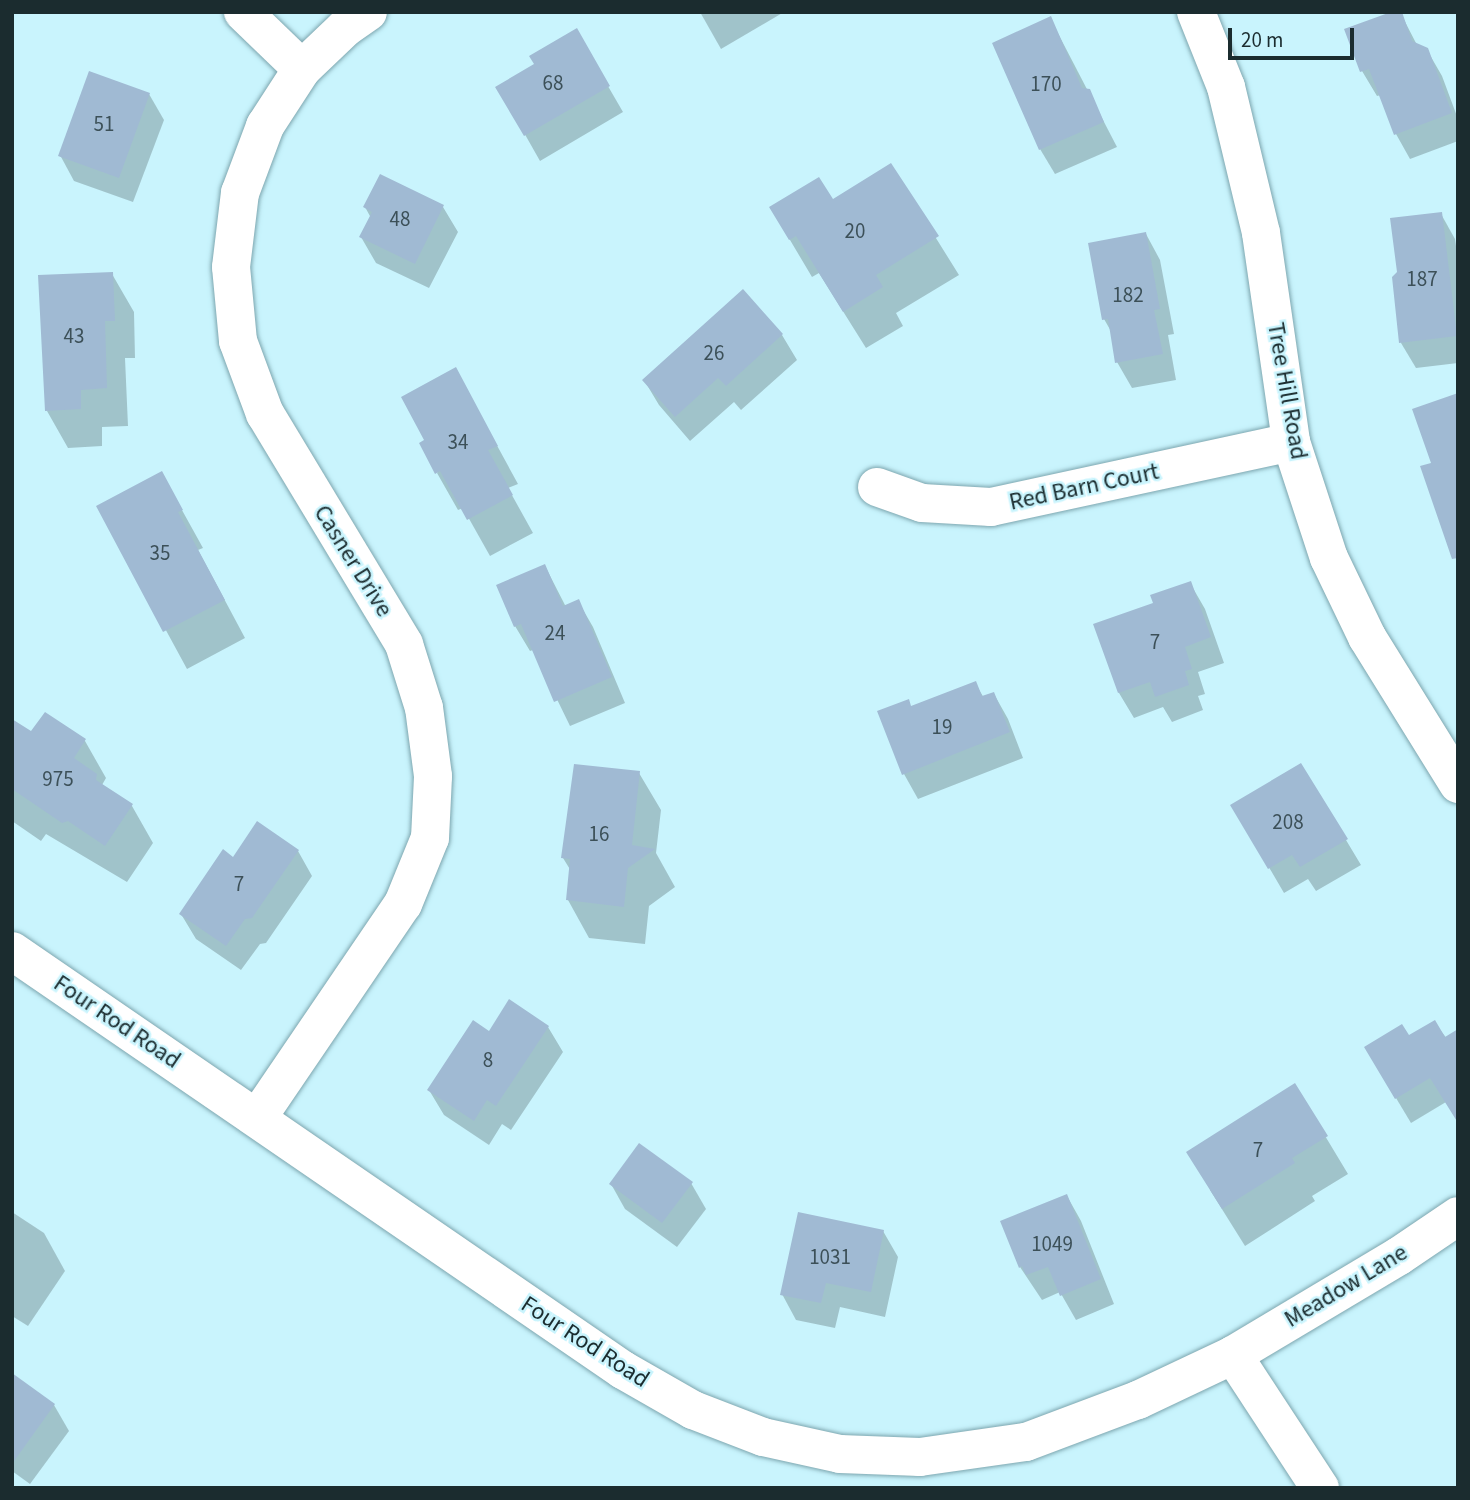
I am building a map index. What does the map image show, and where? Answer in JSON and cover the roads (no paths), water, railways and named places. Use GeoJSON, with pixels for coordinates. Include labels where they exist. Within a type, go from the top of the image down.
{"type":"FeatureCollection","features":[{"type":"Feature","properties":{"kind":"street"},"geometry":{"type":"LineString","coordinates":[[243,12],[302,69]]}},
{"type":"Feature","properties":{"kind":"street","name":"Casner Drive"},"geometry":{"type":"LineString","coordinates":[[258,1117],[403,904],[430,838],[433,776],[424,708],[404,644],[265,414],[238,341],[231,267],[240,193],[265,126],[302,69],[345,28],[368,12]]}},
{"type":"Feature","properties":{"kind":"street","name":"Tree Hill Road"},"geometry":{"type":"LineString","coordinates":[[1196,12],[1226,87],[1261,233],[1291,442],[1329,558],[1367,637],[1458,784]]}},
{"type":"Feature","properties":{"kind":"street","name":"Red Barn Court"},"geometry":{"type":"LineString","coordinates":[[877,487],[922,503],[991,507],[1291,442]]}},
{"type":"Feature","properties":{"kind":"street","name":"Four Rod Road"},"geometry":{"type":"LineString","coordinates":[[12,951],[258,1117],[431,1241],[623,1370],[693,1409],[763,1437],[839,1454],[920,1457],[1027,1442],[1138,1400],[1233,1355]]}},
{"type":"Feature","properties":{"kind":"street","name":"Meadow Lane"},"geometry":{"type":"LineString","coordinates":[[1233,1355],[1399,1256],[1458,1216]]}},
{"type":"Feature","properties":{"kind":"street"},"geometry":{"type":"LineString","coordinates":[[1233,1355],[1320,1488]]}}]}
